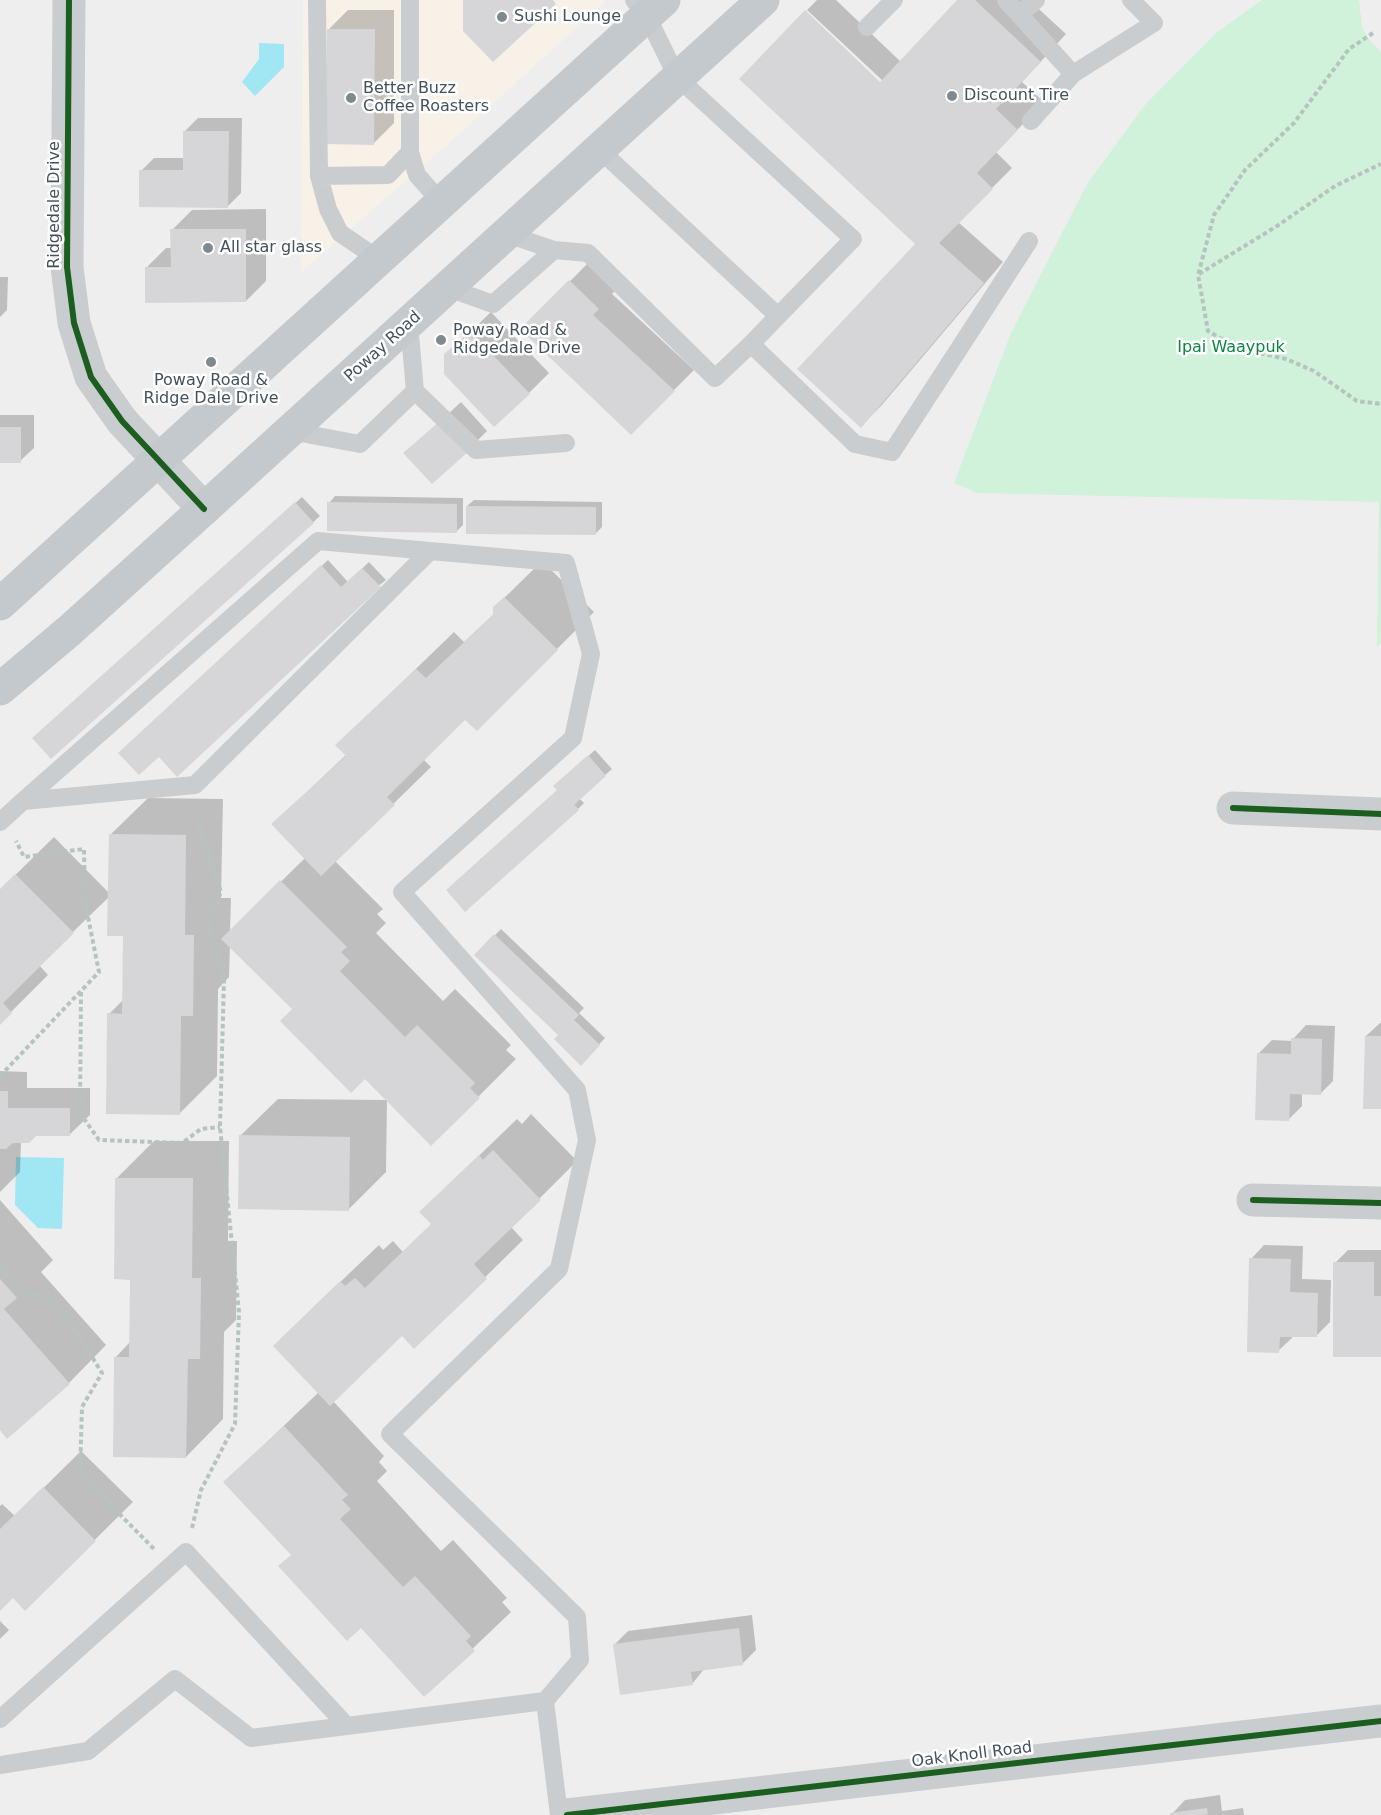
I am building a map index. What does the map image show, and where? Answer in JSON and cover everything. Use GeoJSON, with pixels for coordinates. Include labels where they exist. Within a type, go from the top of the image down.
{"type":"FeatureCollection","features":[{"type":"Feature","properties":{"kind":"main road","name":"Poway Road"},"geometry":{"type":"LineString","coordinates":[[0,689],[69,631],[204,510],[763,0]]}},
{"type":"Feature","properties":{"kind":"main road"},"geometry":{"type":"LineString","coordinates":[[0,604],[441,202],[649,5]]}},
{"type":"Feature","properties":{"kind":"street","name":"Ridgedale Drive"},"geometry":{"type":"LineString","coordinates":[[69,0],[67,267],[74,323],[91,377],[122,421],[204,510]]}},
{"type":"Feature","properties":{"kind":"street"},"geometry":{"type":"LineString","coordinates":[[1233,808],[1381,814]]}},
{"type":"Feature","properties":{"kind":"street"},"geometry":{"type":"LineString","coordinates":[[1253,1200],[1381,1203]]}},
{"type":"Feature","properties":{"kind":"street","name":"Oak Knoll Road"},"geometry":{"type":"LineString","coordinates":[[567,1815],[1381,1721]]}},
{"type":"Feature","properties":{"kind":"lane"},"geometry":{"type":"LineString","coordinates":[[317,0],[319,176],[328,209],[340,233],[378,259]]}},
{"type":"Feature","properties":{"kind":"lane"},"geometry":{"type":"LineString","coordinates":[[410,0],[410,152],[417,175],[441,202]]}},
{"type":"Feature","properties":{"kind":"lane"},"geometry":{"type":"LineString","coordinates":[[867,27],[894,0]]}},
{"type":"Feature","properties":{"kind":"lane"},"geometry":{"type":"LineString","coordinates":[[1005,0],[1073,74]]}},
{"type":"Feature","properties":{"kind":"lane"},"geometry":{"type":"LineString","coordinates":[[1019,15],[1036,0]]}},
{"type":"Feature","properties":{"kind":"lane"},"geometry":{"type":"LineString","coordinates":[[1031,121],[1073,74],[1154,23],[1131,0]]}},
{"type":"Feature","properties":{"kind":"lane"},"geometry":{"type":"LineString","coordinates":[[507,234],[554,250],[588,253],[715,378],[853,239],[677,77],[649,5]]}},
{"type":"Feature","properties":{"kind":"lane"},"geometry":{"type":"LineString","coordinates":[[600,150],[778,316]]}},
{"type":"Feature","properties":{"kind":"lane"},"geometry":{"type":"LineString","coordinates":[[319,176],[388,175],[410,152]]}},
{"type":"Feature","properties":{"kind":"lane"},"geometry":{"type":"LineString","coordinates":[[751,344],[855,444],[892,452],[1029,241]]}},
{"type":"Feature","properties":{"kind":"lane"},"geometry":{"type":"LineString","coordinates":[[448,288],[493,304],[554,250]]}},
{"type":"Feature","properties":{"kind":"lane"},"geometry":{"type":"LineString","coordinates":[[409,323],[415,391],[476,450],[566,443]]}},
{"type":"Feature","properties":{"kind":"lane"},"geometry":{"type":"LineString","coordinates":[[290,431],[360,444],[415,391]]}},
{"type":"Feature","properties":{"kind":"lane"},"geometry":{"type":"LineString","coordinates":[[0,1765],[88,1751],[175,1679],[251,1738],[545,1701],[580,1660],[577,1617],[390,1434],[559,1269],[587,1140],[577,1090],[402,892],[573,738],[591,654],[566,563],[318,541],[1,821]]}},
{"type":"Feature","properties":{"kind":"lane"},"geometry":{"type":"LineString","coordinates":[[23,801],[195,785],[430,551]]}},
{"type":"Feature","properties":{"kind":"lane"},"geometry":{"type":"LineString","coordinates":[[0,1719],[186,1552],[347,1726]]}},
{"type":"Feature","properties":{"kind":"lane"},"geometry":{"type":"LineString","coordinates":[[545,1701],[559,1815]]}},
{"type":"Feature","properties":{"kind":"path"},"geometry":{"type":"LineString","coordinates":[[1373,33],[1349,49],[1294,123],[1245,170],[1214,215],[1198,274],[1208,331],[1237,348],[1286,359],[1314,371],[1357,401],[1381,404]]}},
{"type":"Feature","properties":{"kind":"path"},"geometry":{"type":"LineString","coordinates":[[1198,274],[1277,226],[1335,186],[1381,164]]}},
{"type":"Feature","properties":{"kind":"path"},"geometry":{"type":"LineString","coordinates":[[186,1552],[201,1490],[235,1424],[238,1312],[220,1127],[224,980],[208,921],[221,892],[197,820]]}},
{"type":"Feature","properties":{"kind":"path"},"geometry":{"type":"LineString","coordinates":[[0,1076],[99,972],[86,902],[84,849],[24,857],[14,837],[1,821]]}},
{"type":"Feature","properties":{"kind":"path"},"geometry":{"type":"LineString","coordinates":[[81,991],[80,1113],[99,1140],[182,1143],[201,1129],[220,1127]]}},
{"type":"Feature","properties":{"kind":"path"},"geometry":{"type":"LineString","coordinates":[[0,1266],[22,1292],[44,1298],[71,1323],[102,1373],[82,1407],[80,1474],[134,1530]]}},
{"type":"Feature","properties":{"kind":"shaded area"},"geometry":{"type":"Polygon","coordinates":[[[303,0],[607,0],[466,128],[301,272],[303,0]]]}},
{"type":"Feature","properties":{"kind":"green space","name":"Ipai Waaypuk"},"geometry":{"type":"Polygon","coordinates":[[[1262,0],[1359,0],[1362,27],[1370,41],[1381,51],[1381,644],[1377,646],[1379,502],[977,493],[954,483],[1011,333],[1087,184],[1144,106],[1217,32],[1262,0]]]}},
{"type":"Feature","properties":{"kind":"water"},"geometry":{"type":"Polygon","coordinates":[[[259,43],[284,44],[284,67],[255,96],[242,82],[259,59],[259,43]]]}},
{"type":"Feature","properties":{"kind":"water"},"geometry":{"type":"Polygon","coordinates":[[[16,1157],[64,1158],[62,1229],[38,1228],[15,1205],[16,1157]]]}},
{"type":"Feature","properties":{"kind":"building","name":"Sushi Lounge"},"geometry":{"type":"Polygon","coordinates":[[[463,0],[553,0],[556,4],[493,62],[463,31],[463,0]]]}},
{"type":"Feature","properties":{"kind":"building"},"geometry":{"type":"Polygon","coordinates":[[[957,0],[975,0],[1041,62],[996,109],[1018,130],[977,173],[993,189],[939,243],[984,283],[861,428],[797,369],[915,244],[739,79],[805,10],[880,82],[957,0]]]}},
{"type":"Feature","properties":{"kind":"building"},"geometry":{"type":"Polygon","coordinates":[[[327,29],[375,29],[374,145],[326,144],[327,29]]]}},
{"type":"Feature","properties":{"kind":"building"},"geometry":{"type":"Polygon","coordinates":[[[183,131],[229,131],[228,208],[139,207],[139,170],[183,170],[183,131]]]}},
{"type":"Feature","properties":{"kind":"building","name":"All star glass"},"geometry":{"type":"Polygon","coordinates":[[[170,229],[246,229],[246,302],[145,303],[145,267],[171,267],[170,229]]]}},
{"type":"Feature","properties":{"kind":"building"},"geometry":{"type":"Polygon","coordinates":[[[569,280],[599,309],[593,315],[675,391],[631,435],[520,329],[569,280]]]}},
{"type":"Feature","properties":{"kind":"building"},"geometry":{"type":"Polygon","coordinates":[[[470,331],[530,394],[494,427],[444,374],[444,354],[470,331]]]}},
{"type":"Feature","properties":{"kind":"building"},"geometry":{"type":"Polygon","coordinates":[[[440,421],[468,452],[432,484],[403,453],[440,421]]]}},
{"type":"Feature","properties":{"kind":"building"},"geometry":{"type":"Polygon","coordinates":[[[0,427],[21,427],[21,463],[0,463],[0,427]]]}},
{"type":"Feature","properties":{"kind":"building"},"geometry":{"type":"Polygon","coordinates":[[[295,502],[314,523],[51,759],[32,738],[295,502]]]}},
{"type":"Feature","properties":{"kind":"building"},"geometry":{"type":"Polygon","coordinates":[[[327,502],[457,504],[457,533],[327,531],[327,502]]]}},
{"type":"Feature","properties":{"kind":"building"},"geometry":{"type":"Polygon","coordinates":[[[466,506],[596,507],[596,535],[466,534],[466,506]]]}},
{"type":"Feature","properties":{"kind":"building"},"geometry":{"type":"Polygon","coordinates":[[[321,565],[341,587],[362,568],[381,587],[177,777],[159,757],[139,775],[118,753],[321,565]]]}},
{"type":"Feature","properties":{"kind":"building"},"geometry":{"type":"Polygon","coordinates":[[[504,597],[558,650],[477,731],[465,720],[387,797],[395,805],[321,876],[271,824],[346,756],[335,745],[416,669],[426,678],[493,615],[493,607],[504,597]]]}},
{"type":"Feature","properties":{"kind":"building"},"geometry":{"type":"Polygon","coordinates":[[[588,755],[606,776],[574,805],[579,810],[465,912],[446,890],[557,790],[553,786],[588,755]]]}},
{"type":"Feature","properties":{"kind":"building"},"geometry":{"type":"Polygon","coordinates":[[[109,834],[186,835],[185,935],[194,935],[193,1016],[181,1016],[180,1115],[106,1114],[107,1013],[122,1014],[123,936],[107,936],[109,834]]]}},
{"type":"Feature","properties":{"kind":"building"},"geometry":{"type":"Polygon","coordinates":[[[15,874],[74,933],[3,1003],[12,1013],[0,1025],[0,889],[15,874]]]}},
{"type":"Feature","properties":{"kind":"building"},"geometry":{"type":"Polygon","coordinates":[[[280,880],[347,947],[341,952],[350,961],[340,971],[405,1037],[417,1025],[475,1083],[470,1088],[480,1098],[431,1146],[365,1079],[351,1093],[280,1021],[292,1009],[221,939],[280,880]]]}},
{"type":"Feature","properties":{"kind":"building"},"geometry":{"type":"Polygon","coordinates":[[[494,934],[579,1015],[574,1020],[600,1045],[581,1066],[554,1039],[558,1035],[474,955],[494,934]]]}},
{"type":"Feature","properties":{"kind":"building"},"geometry":{"type":"Polygon","coordinates":[[[1365,1036],[1381,1036],[1381,1109],[1363,1109],[1365,1036]]]}},
{"type":"Feature","properties":{"kind":"building"},"geometry":{"type":"Polygon","coordinates":[[[1291,1038],[1322,1039],[1321,1095],[1290,1094],[1289,1121],[1255,1120],[1257,1053],[1291,1054],[1291,1038]]]}},
{"type":"Feature","properties":{"kind":"building"},"geometry":{"type":"Polygon","coordinates":[[[0,1091],[8,1091],[8,1108],[70,1108],[70,1136],[36,1136],[29,1143],[13,1143],[6,1149],[0,1149],[0,1091]]]}},
{"type":"Feature","properties":{"kind":"building"},"geometry":{"type":"Polygon","coordinates":[[[239,1135],[350,1137],[349,1211],[238,1209],[239,1135]]]}},
{"type":"Feature","properties":{"kind":"building"},"geometry":{"type":"Polygon","coordinates":[[[493,1150],[541,1200],[474,1264],[487,1279],[414,1349],[402,1336],[330,1406],[273,1346],[340,1281],[345,1286],[355,1278],[365,1288],[431,1224],[419,1212],[479,1155],[483,1160],[493,1150]]]}},
{"type":"Feature","properties":{"kind":"building"},"geometry":{"type":"Polygon","coordinates":[[[115,1178],[193,1178],[192,1278],[201,1278],[200,1359],[188,1359],[186,1458],[113,1457],[114,1357],[129,1357],[130,1280],[114,1279],[115,1178]]]}},
{"type":"Feature","properties":{"kind":"building"},"geometry":{"type":"Polygon","coordinates":[[[1249,1258],[1291,1259],[1290,1292],[1318,1293],[1317,1337],[1280,1337],[1279,1353],[1247,1352],[1249,1258]]]}},
{"type":"Feature","properties":{"kind":"building"},"geometry":{"type":"Polygon","coordinates":[[[1333,1262],[1374,1262],[1374,1296],[1381,1296],[1381,1357],[1333,1357],[1333,1262]]]}},
{"type":"Feature","properties":{"kind":"building"},"geometry":{"type":"Polygon","coordinates":[[[0,1279],[17,1298],[4,1309],[70,1384],[7,1439],[0,1430],[0,1279]]]}},
{"type":"Feature","properties":{"kind":"building"},"geometry":{"type":"Polygon","coordinates":[[[284,1426],[348,1495],[342,1500],[351,1509],[340,1519],[403,1587],[415,1576],[471,1636],[466,1641],[475,1651],[424,1697],[361,1628],[347,1641],[278,1566],[291,1555],[223,1482],[284,1426]]]}},
{"type":"Feature","properties":{"kind":"building"},"geometry":{"type":"Polygon","coordinates":[[[43,1487],[96,1541],[25,1611],[13,1598],[0,1611],[0,1529],[43,1487]]]}},
{"type":"Feature","properties":{"kind":"building"},"geometry":{"type":"Polygon","coordinates":[[[739,1628],[743,1665],[691,1672],[693,1685],[620,1695],[613,1644],[739,1628]]]}},
{"type":"Feature","properties":{"kind":"building"},"geometry":{"type":"Polygon","coordinates":[[[1207,1808],[1208,1815],[1170,1815],[1170,1813],[1207,1808]]]}},
{"type":"Feature","properties":{"kind":"cycle path"},"geometry":{"type":"LineString","coordinates":[[69,0],[67,267],[74,323],[91,377],[122,421],[204,509]]}},
{"type":"Feature","properties":{"kind":"cycle path"},"geometry":{"type":"LineString","coordinates":[[1233,808],[1381,814]]}},
{"type":"Feature","properties":{"kind":"cycle path"},"geometry":{"type":"LineString","coordinates":[[1253,1200],[1381,1203]]}},
{"type":"Feature","properties":{"kind":"cycle path"},"geometry":{"type":"LineString","coordinates":[[567,1815],[1381,1721]]}},
{"type":"Feature","properties":{"kind":"place","name":"Sushi Lounge"},"geometry":{"type":"Point","coordinates":[502,17]}},
{"type":"Feature","properties":{"kind":"place","name":"Discount Tire"},"geometry":{"type":"Point","coordinates":[952,96]}},
{"type":"Feature","properties":{"kind":"place","name":"Better Buzz Coffee Roasters"},"geometry":{"type":"Point","coordinates":[351,98]}},
{"type":"Feature","properties":{"kind":"place","name":"All star glass"},"geometry":{"type":"Point","coordinates":[208,248]}},
{"type":"Feature","properties":{"kind":"place","name":"Poway Road & Ridgedale Drive"},"geometry":{"type":"Point","coordinates":[441,340]}},
{"type":"Feature","properties":{"kind":"place","name":"Poway Road & Ridge Dale Drive"},"geometry":{"type":"Point","coordinates":[211,362]}}]}
